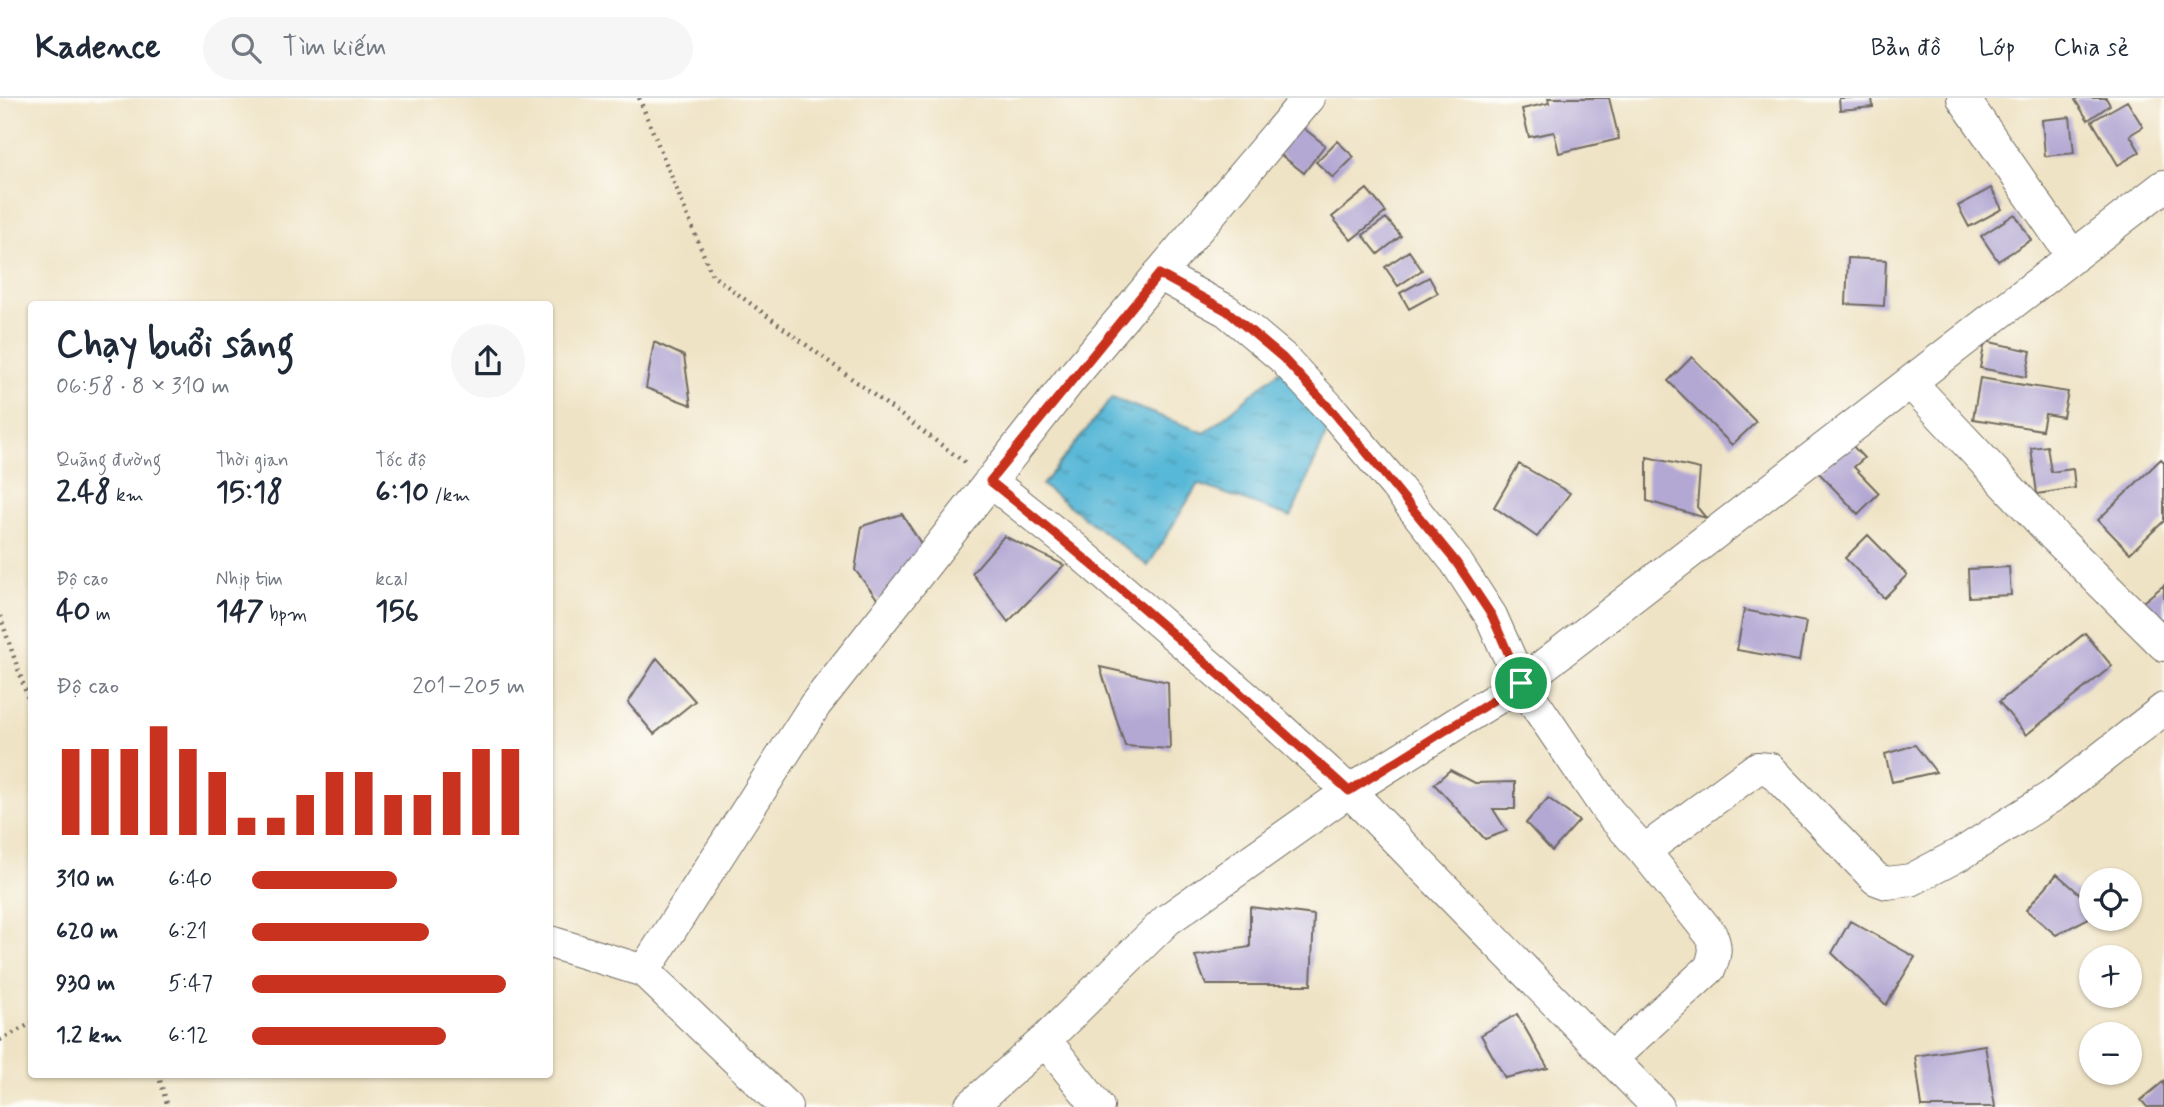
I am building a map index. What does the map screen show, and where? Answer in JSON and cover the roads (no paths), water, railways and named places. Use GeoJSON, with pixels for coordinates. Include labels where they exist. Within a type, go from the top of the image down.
{"type":"FeatureCollection","features":[{"type":"Feature","properties":{"kind":"street"},"geometry":{"type":"LineString","coordinates":[[644,971],[815,705],[990,481],[1159,274],[1308,98]]}},
{"type":"Feature","properties":{"kind":"street"},"geometry":{"type":"LineString","coordinates":[[1963,98],[2073,257]]}},
{"type":"Feature","properties":{"kind":"street"},"geometry":{"type":"LineString","coordinates":[[970,1107],[1045,1041],[1167,920],[1349,791],[1521,683],[2164,186]]}},
{"type":"Feature","properties":{"kind":"street"},"geometry":{"type":"LineString","coordinates":[[1159,274],[1227,311],[1283,358],[1335,414],[1456,562],[1492,616],[1521,683],[1608,811],[1644,851],[1711,935],[1715,944],[1715,955],[1710,968],[1611,1059]]}},
{"type":"Feature","properties":{"kind":"street"},"geometry":{"type":"LineString","coordinates":[[1911,383],[2055,537],[2164,645]]}},
{"type":"Feature","properties":{"kind":"street"},"geometry":{"type":"LineString","coordinates":[[990,481],[1073,547],[1349,791],[1658,1107]]}},
{"type":"Feature","properties":{"kind":"street"},"geometry":{"type":"LineString","coordinates":[[1644,851],[1757,768],[1770,769],[1875,879],[1888,883],[1911,880],[1964,852],[2054,795],[2164,709]]}},
{"type":"Feature","properties":{"kind":"street"},"geometry":{"type":"LineString","coordinates":[[553,943],[644,971],[786,1107]]}},
{"type":"Feature","properties":{"kind":"street"},"geometry":{"type":"LineString","coordinates":[[1045,1041],[1098,1107]]}},
{"type":"Feature","properties":{"kind":"water"},"geometry":{"type":"Polygon","coordinates":[[[1284,367],[1335,414],[1291,517],[1198,484],[1148,566],[1042,485],[1112,398],[1205,433],[1284,367]]]}}]}
